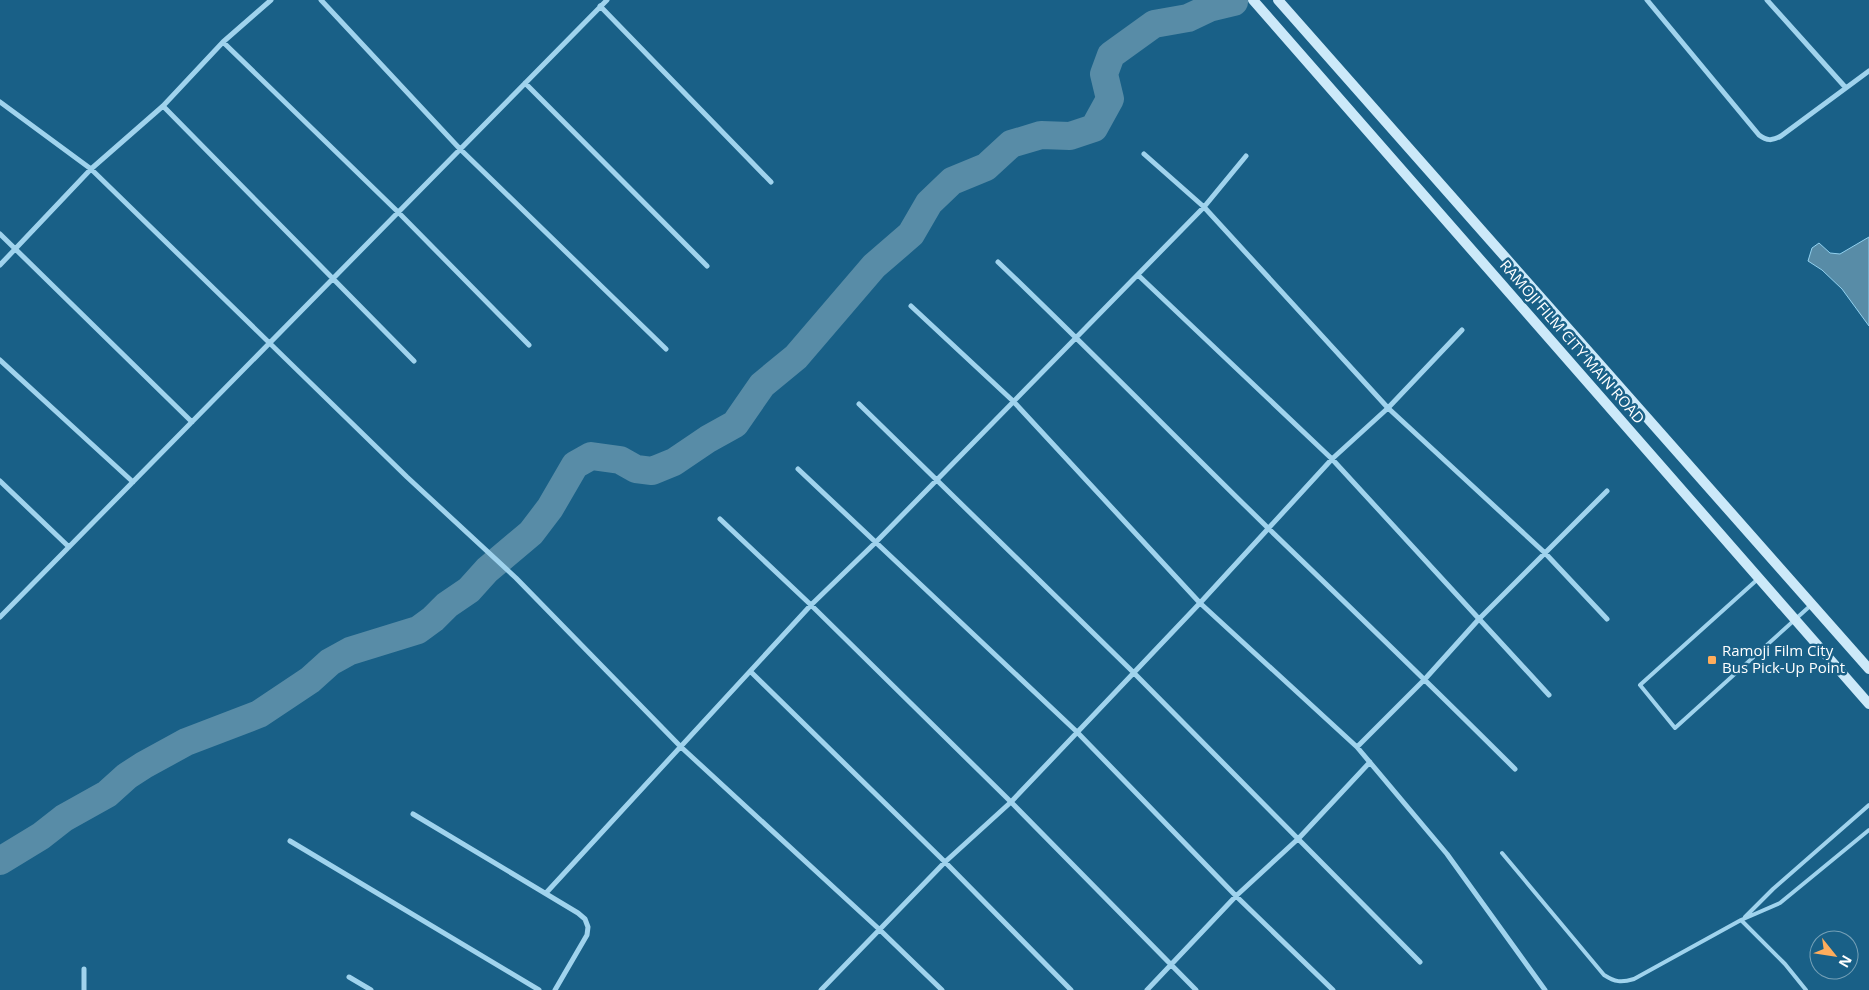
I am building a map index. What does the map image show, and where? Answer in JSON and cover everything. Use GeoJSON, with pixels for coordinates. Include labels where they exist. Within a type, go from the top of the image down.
{"type":"FeatureCollection","features":[{"type":"Feature","properties":{"kind":"street"},"geometry":{"type":"LineString","coordinates":[[0,265],[92,169],[163,106],[223,42],[271,0]]}},
{"type":"Feature","properties":{"kind":"street"},"geometry":{"type":"LineString","coordinates":[[321,0],[460,149],[666,350]]}},
{"type":"Feature","properties":{"kind":"street"},"geometry":{"type":"LineString","coordinates":[[0,617],[607,0]]}},
{"type":"Feature","properties":{"kind":"street","name":"RAMOJI FILM CITY MAIN ROAD"},"geometry":{"type":"LineString","coordinates":[[1253,0],[1869,704]]}},
{"type":"Feature","properties":{"kind":"street","name":"RAMOJI FILM CITY MAIN ROAD"},"geometry":{"type":"LineString","coordinates":[[1278,0],[1869,669]]}},
{"type":"Feature","properties":{"kind":"street"},"geometry":{"type":"LineString","coordinates":[[1647,0],[1759,135],[1765,139],[1773,140],[1781,136],[1869,71]]}},
{"type":"Feature","properties":{"kind":"street"},"geometry":{"type":"LineString","coordinates":[[1767,0],[1846,88]]}},
{"type":"Feature","properties":{"kind":"street"},"geometry":{"type":"LineString","coordinates":[[600,6],[771,182]]}},
{"type":"Feature","properties":{"kind":"street"},"geometry":{"type":"LineString","coordinates":[[223,42],[398,212],[529,344]]}},
{"type":"Feature","properties":{"kind":"street"},"geometry":{"type":"LineString","coordinates":[[525,83],[707,266]]}},
{"type":"Feature","properties":{"kind":"street"},"geometry":{"type":"LineString","coordinates":[[0,102],[92,169],[549,611],[681,747],[880,930],[942,990]]}},
{"type":"Feature","properties":{"kind":"street"},"geometry":{"type":"LineString","coordinates":[[163,106],[414,361]]}},
{"type":"Feature","properties":{"kind":"street"},"geometry":{"type":"LineString","coordinates":[[1144,154],[1204,208],[1388,408],[1545,554],[1607,619]]}},
{"type":"Feature","properties":{"kind":"street"},"geometry":{"type":"LineString","coordinates":[[546,893],[811,605],[875,543],[1204,208],[1246,156]]}},
{"type":"Feature","properties":{"kind":"street"},"geometry":{"type":"LineString","coordinates":[[0,234],[192,422]]}},
{"type":"Feature","properties":{"kind":"street"},"geometry":{"type":"LineString","coordinates":[[998,262],[1515,769]]}},
{"type":"Feature","properties":{"kind":"street"},"geometry":{"type":"LineString","coordinates":[[1138,275],[1332,459],[1549,695]]}},
{"type":"Feature","properties":{"kind":"street"},"geometry":{"type":"LineString","coordinates":[[911,306],[1013,401],[1200,603],[1357,747],[1447,854],[1545,990]]}},
{"type":"Feature","properties":{"kind":"street"},"geometry":{"type":"LineString","coordinates":[[821,990],[945,862],[1011,802],[1076,731],[1200,603],[1332,459],[1388,408],[1462,330]]}},
{"type":"Feature","properties":{"kind":"street"},"geometry":{"type":"LineString","coordinates":[[0,360],[133,482]]}},
{"type":"Feature","properties":{"kind":"street"},"geometry":{"type":"LineString","coordinates":[[859,404],[1133,672],[1420,962]]}},
{"type":"Feature","properties":{"kind":"street"},"geometry":{"type":"LineString","coordinates":[[798,469],[1076,731],[1236,896],[1333,990]]}},
{"type":"Feature","properties":{"kind":"street"},"geometry":{"type":"LineString","coordinates":[[0,481],[69,547]]}},
{"type":"Feature","properties":{"kind":"street"},"geometry":{"type":"LineString","coordinates":[[1357,747],[1607,491]]}},
{"type":"Feature","properties":{"kind":"street"},"geometry":{"type":"LineString","coordinates":[[720,518],[1011,802],[1170,966],[1196,990]]}},
{"type":"Feature","properties":{"kind":"street"},"geometry":{"type":"LineString","coordinates":[[751,672],[945,862],[1071,990]]}},
{"type":"Feature","properties":{"kind":"street"},"geometry":{"type":"LineString","coordinates":[[1146,990],[1236,896],[1299,838],[1370,762]]}},
{"type":"Feature","properties":{"kind":"street"},"geometry":{"type":"LineString","coordinates":[[413,814],[546,893],[585,919],[588,927],[586,935],[555,990]]}},
{"type":"Feature","properties":{"kind":"street"},"geometry":{"type":"LineString","coordinates":[[290,841],[539,990]]}},
{"type":"Feature","properties":{"kind":"street"},"geometry":{"type":"LineString","coordinates":[[84,969],[84,990]]}},
{"type":"Feature","properties":{"kind":"street"},"geometry":{"type":"LineString","coordinates":[[348,977],[371,990]]}},
{"type":"Feature","properties":{"kind":"lane"},"geometry":{"type":"LineString","coordinates":[[1759,578],[1640,685],[1676,728],[1812,604]]}},
{"type":"Feature","properties":{"kind":"lane"},"geometry":{"type":"LineString","coordinates":[[1741,920],[1773,889],[1869,805]]}},
{"type":"Feature","properties":{"kind":"lane"},"geometry":{"type":"LineString","coordinates":[[1502,853],[1604,974],[1614,982],[1626,982],[1741,920],[1780,903],[1869,830]]}},
{"type":"Feature","properties":{"kind":"lane"},"geometry":{"type":"LineString","coordinates":[[1741,920],[1785,964],[1806,990]]}},
{"type":"Feature","properties":{"kind":"water"},"geometry":{"type":"Polygon","coordinates":[[[1869,237],[1869,326],[1842,289],[1822,270],[1808,261],[1812,248],[1819,243],[1830,253],[1840,254],[1869,237]]]}},
{"type":"Feature","properties":{"kind":"waterway"},"geometry":{"type":"LineString","coordinates":[[0,861],[41,836],[64,818],[107,794],[127,776],[144,765],[186,742],[259,714],[310,680],[330,662],[350,651],[418,630],[447,605],[469,590],[487,570],[531,533],[550,508],[575,465],[591,456],[620,460],[636,469],[652,471],[674,462],[708,439],[735,424],[762,385],[796,357],[874,266],[911,234],[929,203],[952,181],[986,167],[1011,144],[1041,135],[1070,136],[1094,128],[1110,99],[1104,74],[1111,55],[1154,24],[1188,18],[1209,8],[1234,2]]}},
{"type":"Feature","properties":{"kind":"place","name":"Ramoji Film City Bus Pick-Up Point"},"geometry":{"type":"Point","coordinates":[1712,660]}}]}
